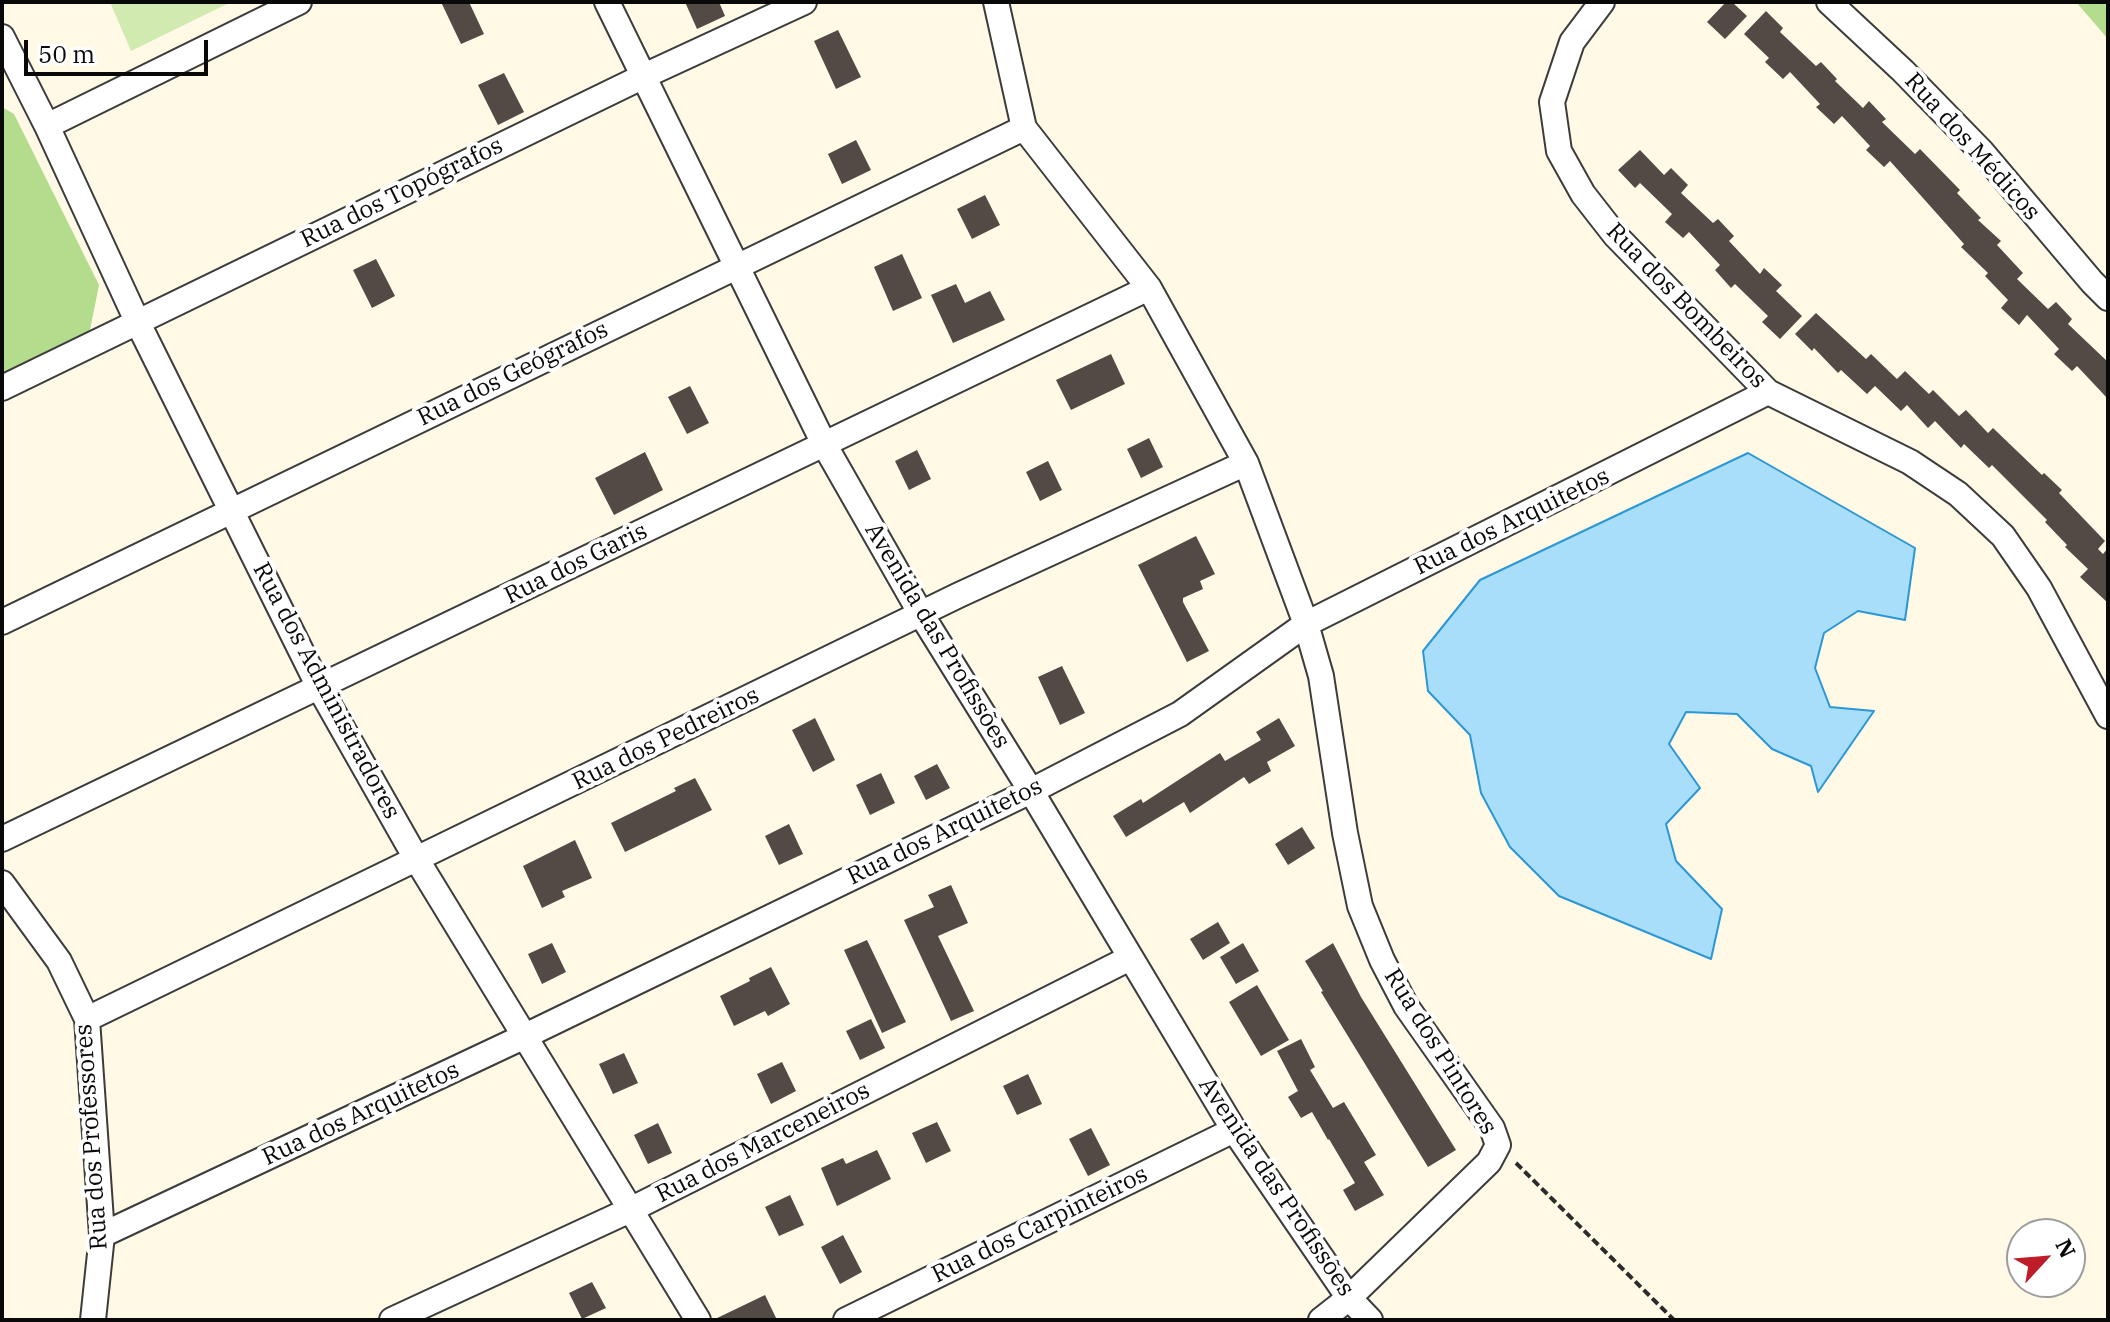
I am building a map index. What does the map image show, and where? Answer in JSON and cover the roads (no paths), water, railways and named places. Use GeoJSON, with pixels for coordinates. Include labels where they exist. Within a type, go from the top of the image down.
{"type":"FeatureCollection","features":[{"type":"Feature","properties":{"kind":"street"},"geometry":{"type":"LineString","coordinates":[[47,126],[299,2]]}},
{"type":"Feature","properties":{"kind":"street","name":"Avenida das Profissões"},"geometry":{"type":"LineString","coordinates":[[607,2],[824,444],[921,614],[1234,1130],[1349,1298],[1370,1320]]}},
{"type":"Feature","properties":{"kind":"street","name":"Rua dos Topógrafos"},"geometry":{"type":"LineString","coordinates":[[2,388],[644,76],[804,2]]}},
{"type":"Feature","properties":{"kind":"street"},"geometry":{"type":"LineString","coordinates":[[996,2],[1024,128]]}},
{"type":"Feature","properties":{"kind":"street","name":"Rua dos Bombeiros"},"geometry":{"type":"LineString","coordinates":[[1602,2],[1572,42],[1552,102],[1559,151],[1583,194],[1615,235],[1768,392],[1910,462],[1958,494],[2003,536],[2099,680],[2108,716]]}},
{"type":"Feature","properties":{"kind":"street","name":"Rua dos Médicos"},"geometry":{"type":"LineString","coordinates":[[1829,2],[1903,71],[1982,152],[2108,298]]}},
{"type":"Feature","properties":{"kind":"street","name":"Rua dos Administradores"},"geometry":{"type":"LineString","coordinates":[[2,37],[229,510],[319,687],[417,860],[698,1320]]}},
{"type":"Feature","properties":{"kind":"street","name":"Rua dos Geógrafos"},"geometry":{"type":"LineString","coordinates":[[2,622],[1024,128]]}},
{"type":"Feature","properties":{"kind":"street","name":"Rua dos Pintores"},"geometry":{"type":"LineString","coordinates":[[1024,128],[1149,288],[1246,463],[1306,624],[1321,676],[1345,833],[1360,906],[1382,960],[1406,1006],[1492,1128],[1498,1145],[1489,1162],[1349,1298],[1321,1320]]}},
{"type":"Feature","properties":{"kind":"street","name":"Rua dos Garis"},"geometry":{"type":"LineString","coordinates":[[2,839],[1149,288]]}},
{"type":"Feature","properties":{"kind":"street","name":"Rua dos Arquitetos"},"geometry":{"type":"LineString","coordinates":[[102,1235],[523,1037],[1031,791],[1180,714],[1306,624],[1768,392]]}},
{"type":"Feature","properties":{"kind":"street","name":"Rua dos Pedreiros"},"geometry":{"type":"LineString","coordinates":[[87,1019],[921,614],[1246,463]]}},
{"type":"Feature","properties":{"kind":"street","name":"Rua dos Professores"},"geometry":{"type":"LineString","coordinates":[[2,883],[59,961],[87,1019],[102,1235],[93,1320]]}},
{"type":"Feature","properties":{"kind":"street","name":"Rua dos Marceneiros"},"geometry":{"type":"LineString","coordinates":[[392,1320],[630,1210],[1130,958]]}},
{"type":"Feature","properties":{"kind":"street","name":"Rua dos Carpinteiros"},"geometry":{"type":"LineString","coordinates":[[846,1320],[1234,1130]]}},
{"type":"Feature","properties":{"kind":"water"},"geometry":{"type":"Polygon","coordinates":[[[1748,453],[1915,548],[1905,620],[1858,611],[1824,633],[1815,668],[1830,707],[1874,711],[1818,792],[1811,766],[1772,749],[1737,714],[1686,712],[1669,744],[1700,788],[1666,824],[1676,861],[1722,909],[1711,959],[1559,896],[1510,847],[1481,793],[1470,735],[1428,691],[1423,651],[1480,580],[1748,453]]]}}]}
